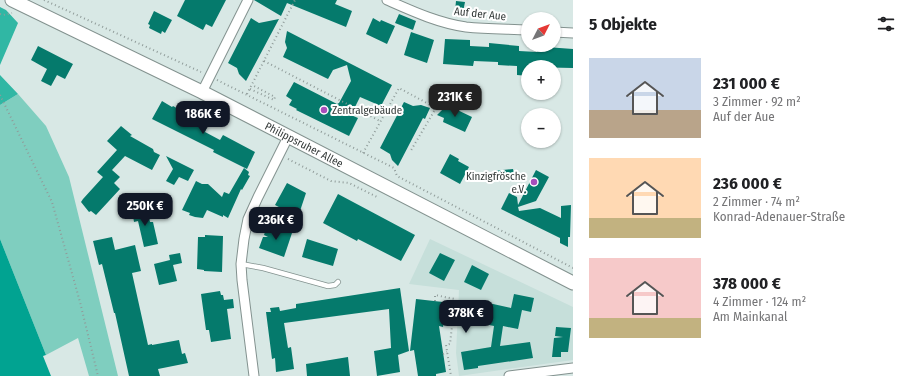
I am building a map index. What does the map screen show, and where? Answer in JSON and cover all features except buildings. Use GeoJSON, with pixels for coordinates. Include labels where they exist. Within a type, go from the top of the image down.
{"type":"FeatureCollection","features":[{"type":"Feature","properties":{"kind":"main road","name":"Philippsruher Allee"},"geometry":{"type":"LineString","coordinates":[[13,6],[202,92],[573,283]]}},
{"type":"Feature","properties":{"kind":"street"},"geometry":{"type":"LineString","coordinates":[[202,92],[248,0]]}},
{"type":"Feature","properties":{"kind":"street","name":"Auf der Aue"},"geometry":{"type":"LineString","coordinates":[[387,0],[429,18],[452,24],[466,27],[521,30]]}},
{"type":"Feature","properties":{"kind":"street"},"geometry":{"type":"LineString","coordinates":[[561,32],[573,33]]}},
{"type":"Feature","properties":{"kind":"street"},"geometry":{"type":"LineString","coordinates":[[254,376],[243,298],[241,264],[244,239],[248,219],[288,137]]}},
{"type":"Feature","properties":{"kind":"street"},"geometry":{"type":"LineString","coordinates":[[509,376],[573,368]]}},
{"type":"Feature","properties":{"kind":"lane"},"geometry":{"type":"LineString","coordinates":[[241,264],[263,268],[328,286],[335,285],[338,282]]}},
{"type":"Feature","properties":{"kind":"path"},"geometry":{"type":"LineString","coordinates":[[44,0],[210,76],[394,168],[398,176],[573,268]]}},
{"type":"Feature","properties":{"kind":"path"},"geometry":{"type":"LineString","coordinates":[[247,94],[295,0]]}},
{"type":"Feature","properties":{"kind":"path"},"geometry":{"type":"LineString","coordinates":[[0,14],[3,15],[13,6]]}},
{"type":"Feature","properties":{"kind":"path"},"geometry":{"type":"LineString","coordinates":[[264,61],[381,121]]}},
{"type":"Feature","properties":{"kind":"path"},"geometry":{"type":"LineString","coordinates":[[250,89],[274,100],[275,97],[252,85]]}},
{"type":"Feature","properties":{"kind":"path"},"geometry":{"type":"LineString","coordinates":[[363,153],[399,88],[436,108],[410,152]]}},
{"type":"Feature","properties":{"kind":"path"},"geometry":{"type":"LineString","coordinates":[[0,95],[52,202],[80,302],[98,376]]}},
{"type":"Feature","properties":{"kind":"path"},"geometry":{"type":"LineString","coordinates":[[282,150],[289,160],[331,181],[349,183],[384,200]]}},
{"type":"Feature","properties":{"kind":"path"},"geometry":{"type":"LineString","coordinates":[[435,300],[435,296],[455,299],[450,344],[446,345],[451,376]]}},
{"type":"Feature","properties":{"kind":"path"},"geometry":{"type":"LineString","coordinates":[[443,354],[447,352]]}},
{"type":"Feature","properties":{"kind":"shaded area"},"geometry":{"type":"Polygon","coordinates":[[[0,7],[6,10],[18,23],[0,65],[0,7]]]}},
{"type":"Feature","properties":{"kind":"shaded area"},"geometry":{"type":"Polygon","coordinates":[[[0,75],[18,94],[0,105],[0,75]]]}},
{"type":"Feature","properties":{"kind":"shaded area"},"geometry":{"type":"Polygon","coordinates":[[[18,94],[46,126],[69,177],[118,376],[89,376],[78,338],[46,355],[0,239],[0,105],[18,94]]]}},
{"type":"Feature","properties":{"kind":"shaded area"},"geometry":{"type":"Polygon","coordinates":[[[0,239],[46,355],[43,356],[51,376],[0,376],[0,239]]]}},
{"type":"Feature","properties":{"kind":"shaded area"},"geometry":{"type":"Polygon","coordinates":[[[430,239],[573,307],[573,360],[459,376],[456,353],[459,290],[409,284],[430,239]]]}},
{"type":"Feature","properties":{"kind":"place","name":"Zentralgebäude"},"geometry":{"type":"Point","coordinates":[324,110]}},
{"type":"Feature","properties":{"kind":"place","name":"Kinzigfrösche e.V."},"geometry":{"type":"Point","coordinates":[534,182]}}]}
